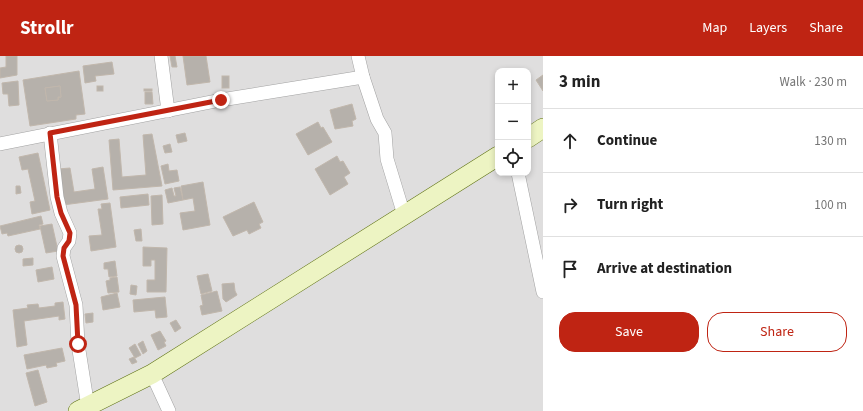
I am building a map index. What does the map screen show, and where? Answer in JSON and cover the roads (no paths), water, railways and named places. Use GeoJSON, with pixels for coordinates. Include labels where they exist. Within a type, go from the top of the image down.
{"type":"FeatureCollection","features":[{"type":"Feature","properties":{"kind":"main road"},"geometry":{"type":"LineString","coordinates":[[531,136],[543,128]]}},
{"type":"Feature","properties":{"kind":"main road"},"geometry":{"type":"LineString","coordinates":[[83,409],[152,374],[495,158]]}},
{"type":"Feature","properties":{"kind":"street"},"geometry":{"type":"LineString","coordinates":[[161,56],[168,111]]}},
{"type":"Feature","properties":{"kind":"street"},"geometry":{"type":"LineString","coordinates":[[358,56],[363,77],[377,119],[385,133],[387,158],[404,215]]}},
{"type":"Feature","properties":{"kind":"street"},"geometry":{"type":"LineString","coordinates":[[0,144],[221,100],[363,77]]}},
{"type":"Feature","properties":{"kind":"street"},"geometry":{"type":"LineString","coordinates":[[50,133],[57,197],[61,213],[70,233],[69,241],[64,248],[63,256],[76,305],[83,409]]}},
{"type":"Feature","properties":{"kind":"street"},"geometry":{"type":"LineString","coordinates":[[519,176],[538,243],[543,292]]}},
{"type":"Feature","properties":{"kind":"street"},"geometry":{"type":"LineString","coordinates":[[152,374],[169,411]]}}]}
